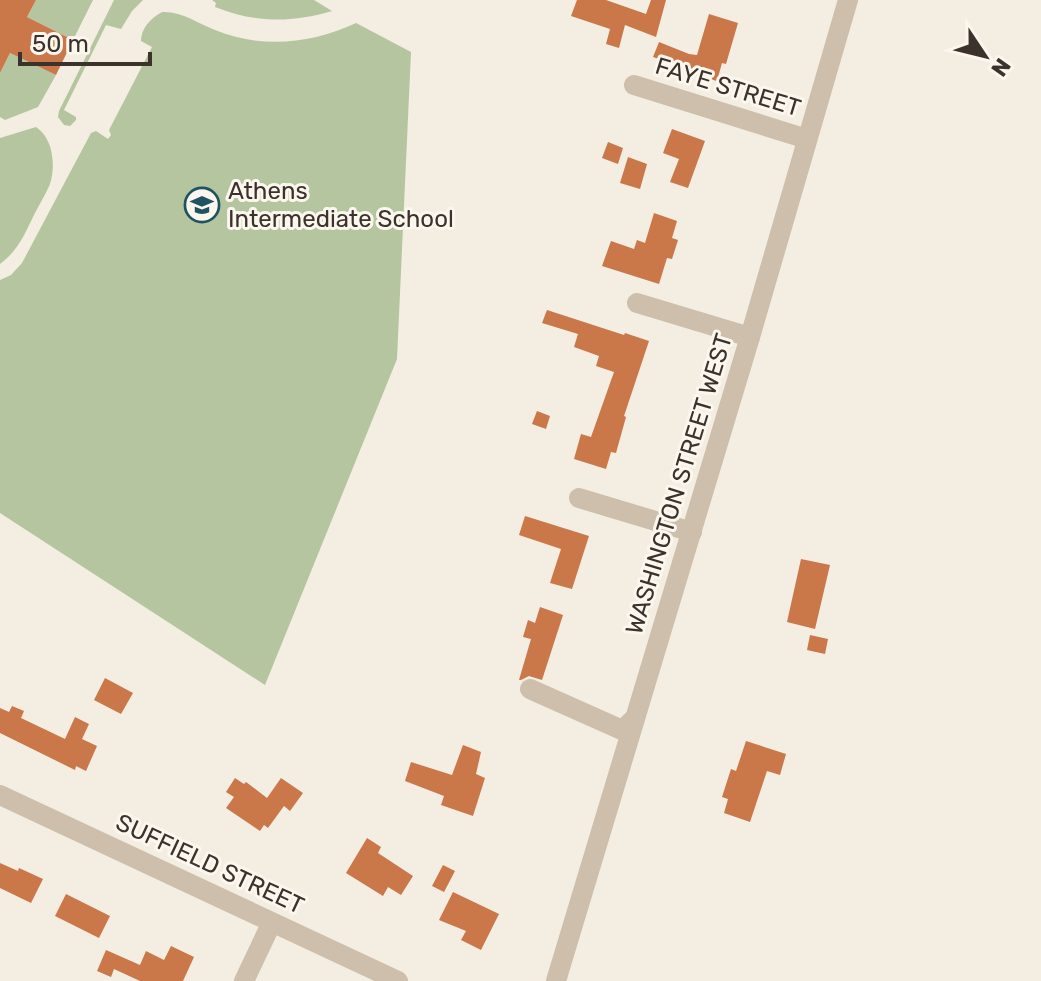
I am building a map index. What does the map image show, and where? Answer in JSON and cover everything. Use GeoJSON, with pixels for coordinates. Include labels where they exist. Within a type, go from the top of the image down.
{"type":"FeatureCollection","features":[{"type":"Feature","properties":{"kind":"street","name":"WASHINGTON STREET WEST"},"geometry":{"type":"LineString","coordinates":[[556,981],[848,0]]}},
{"type":"Feature","properties":{"kind":"street","name":"FAYE STREET"},"geometry":{"type":"LineString","coordinates":[[634,85],[807,139]]}},
{"type":"Feature","properties":{"kind":"street"},"geometry":{"type":"LineString","coordinates":[[637,303],[750,337]]}},
{"type":"Feature","properties":{"kind":"street"},"geometry":{"type":"LineString","coordinates":[[579,498],[692,532]]}},
{"type":"Feature","properties":{"kind":"street"},"geometry":{"type":"LineString","coordinates":[[530,689],[622,730],[635,718]]}},
{"type":"Feature","properties":{"kind":"street","name":"SUFFIELD STREET"},"geometry":{"type":"LineString","coordinates":[[0,795],[398,981]]}},
{"type":"Feature","properties":{"kind":"street"},"geometry":{"type":"LineString","coordinates":[[244,981],[272,922]]}},
{"type":"Feature","properties":{"kind":"green space"},"geometry":{"type":"Polygon","coordinates":[[[36,0],[93,0],[73,40],[27,17],[36,0]]]}},
{"type":"Feature","properties":{"kind":"green space"},"geometry":{"type":"Polygon","coordinates":[[[114,0],[143,0],[121,29],[106,25],[64,110],[76,120],[70,126],[64,125],[58,117],[59,111],[114,0]]]}},
{"type":"Feature","properties":{"kind":"green space"},"geometry":{"type":"Polygon","coordinates":[[[212,0],[314,0],[332,11],[273,20],[230,12],[215,7],[216,3],[212,0]]]}},
{"type":"Feature","properties":{"kind":"green space","name":"Athens Intermediate School"},"geometry":{"type":"Polygon","coordinates":[[[162,12],[183,15],[233,36],[268,42],[322,36],[356,23],[411,52],[397,359],[265,685],[0,513],[0,280],[11,275],[22,263],[91,133],[96,131],[108,139],[111,135],[109,130],[152,47],[141,41],[143,32],[151,20],[162,12]]]}},
{"type":"Feature","properties":{"kind":"green space"},"geometry":{"type":"Polygon","coordinates":[[[10,53],[56,75],[38,107],[5,120],[0,117],[0,73],[10,53]]]}},
{"type":"Feature","properties":{"kind":"green space"},"geometry":{"type":"Polygon","coordinates":[[[36,127],[46,138],[52,152],[50,184],[21,241],[0,264],[0,138],[36,127]]]}},
{"type":"Feature","properties":{"kind":"building"},"geometry":{"type":"Polygon","coordinates":[[[0,0],[36,0],[27,17],[73,40],[56,75],[10,53],[0,73],[0,0]]]}},
{"type":"Feature","properties":{"kind":"building"},"geometry":{"type":"Polygon","coordinates":[[[577,0],[606,0],[646,14],[651,0],[666,0],[656,37],[625,25],[619,48],[606,44],[610,29],[571,16],[577,0]]]}},
{"type":"Feature","properties":{"kind":"building"},"geometry":{"type":"Polygon","coordinates":[[[709,14],[738,23],[726,64],[722,63],[717,81],[684,72],[685,68],[653,57],[659,42],[697,55],[709,14]]]}},
{"type":"Feature","properties":{"kind":"building"},"geometry":{"type":"Polygon","coordinates":[[[672,129],[705,141],[688,188],[670,182],[679,159],[663,153],[672,129]]]}},
{"type":"Feature","properties":{"kind":"building"},"geometry":{"type":"Polygon","coordinates":[[[608,142],[623,148],[618,164],[602,158],[608,142]]]}},
{"type":"Feature","properties":{"kind":"building"},"geometry":{"type":"Polygon","coordinates":[[[628,157],[647,164],[640,189],[620,183],[628,157]]]}},
{"type":"Feature","properties":{"kind":"building"},"geometry":{"type":"Polygon","coordinates":[[[654,213],[677,221],[672,238],[678,240],[672,259],[667,258],[659,284],[602,266],[611,241],[634,249],[637,240],[645,243],[654,213]]]}},
{"type":"Feature","properties":{"kind":"building"},"geometry":{"type":"Polygon","coordinates":[[[547,310],[649,341],[624,416],[616,453],[611,452],[606,469],[574,459],[581,434],[591,437],[614,372],[596,366],[599,356],[574,347],[578,334],[542,323],[547,310]]]}},
{"type":"Feature","properties":{"kind":"building"},"geometry":{"type":"Polygon","coordinates":[[[537,411],[550,416],[546,429],[532,424],[537,411]]]}},
{"type":"Feature","properties":{"kind":"building"},"geometry":{"type":"Polygon","coordinates":[[[525,516],[589,536],[572,589],[550,583],[561,549],[519,535],[525,516]]]}},
{"type":"Feature","properties":{"kind":"building"},"geometry":{"type":"Polygon","coordinates":[[[801,559],[830,565],[815,629],[787,622],[801,559]]]}},
{"type":"Feature","properties":{"kind":"building"},"geometry":{"type":"Polygon","coordinates":[[[540,607],[563,615],[542,680],[529,676],[519,680],[531,639],[523,637],[528,620],[535,623],[540,607]]]}},
{"type":"Feature","properties":{"kind":"building"},"geometry":{"type":"Polygon","coordinates":[[[810,635],[828,639],[825,654],[807,650],[810,635]]]}},
{"type":"Feature","properties":{"kind":"building"},"geometry":{"type":"Polygon","coordinates":[[[105,678],[133,693],[121,714],[94,700],[105,678]]]}},
{"type":"Feature","properties":{"kind":"building"},"geometry":{"type":"Polygon","coordinates":[[[12,706],[24,711],[21,718],[65,739],[75,717],[89,724],[82,739],[97,746],[86,771],[76,766],[75,770],[0,733],[0,708],[9,712],[12,706]]]}},
{"type":"Feature","properties":{"kind":"building"},"geometry":{"type":"Polygon","coordinates":[[[746,741],[786,754],[780,775],[767,771],[750,822],[724,813],[728,799],[722,797],[731,769],[736,771],[746,741]]]}},
{"type":"Feature","properties":{"kind":"building"},"geometry":{"type":"Polygon","coordinates":[[[463,745],[481,752],[476,774],[485,778],[473,816],[441,805],[444,796],[405,781],[411,762],[452,775],[463,745]]]}},
{"type":"Feature","properties":{"kind":"building"},"geometry":{"type":"Polygon","coordinates":[[[235,778],[244,784],[246,782],[267,798],[281,778],[303,793],[290,811],[284,806],[268,828],[264,825],[260,831],[226,808],[234,797],[226,792],[235,778]]]}},
{"type":"Feature","properties":{"kind":"building"},"geometry":{"type":"Polygon","coordinates":[[[367,838],[381,847],[378,853],[413,876],[401,895],[388,887],[383,896],[346,873],[367,838]]]}},
{"type":"Feature","properties":{"kind":"building"},"geometry":{"type":"Polygon","coordinates":[[[0,863],[43,879],[31,903],[0,888],[0,863]]]}},
{"type":"Feature","properties":{"kind":"building"},"geometry":{"type":"Polygon","coordinates":[[[443,865],[455,871],[444,892],[432,886],[443,865]]]}},
{"type":"Feature","properties":{"kind":"building"},"geometry":{"type":"Polygon","coordinates":[[[453,892],[499,914],[481,950],[461,940],[466,931],[439,920],[453,892]]]}},
{"type":"Feature","properties":{"kind":"building"},"geometry":{"type":"Polygon","coordinates":[[[66,894],[110,916],[99,938],[55,916],[66,894]]]}},
{"type":"Feature","properties":{"kind":"building"},"geometry":{"type":"Polygon","coordinates":[[[171,946],[194,957],[183,981],[140,981],[114,969],[111,977],[97,971],[106,950],[140,965],[146,951],[164,960],[171,946]]]}},
{"type":"Feature","properties":{"kind":"place","name":"Athens Intermediate School"},"geometry":{"type":"Point","coordinates":[202,205]}}]}
